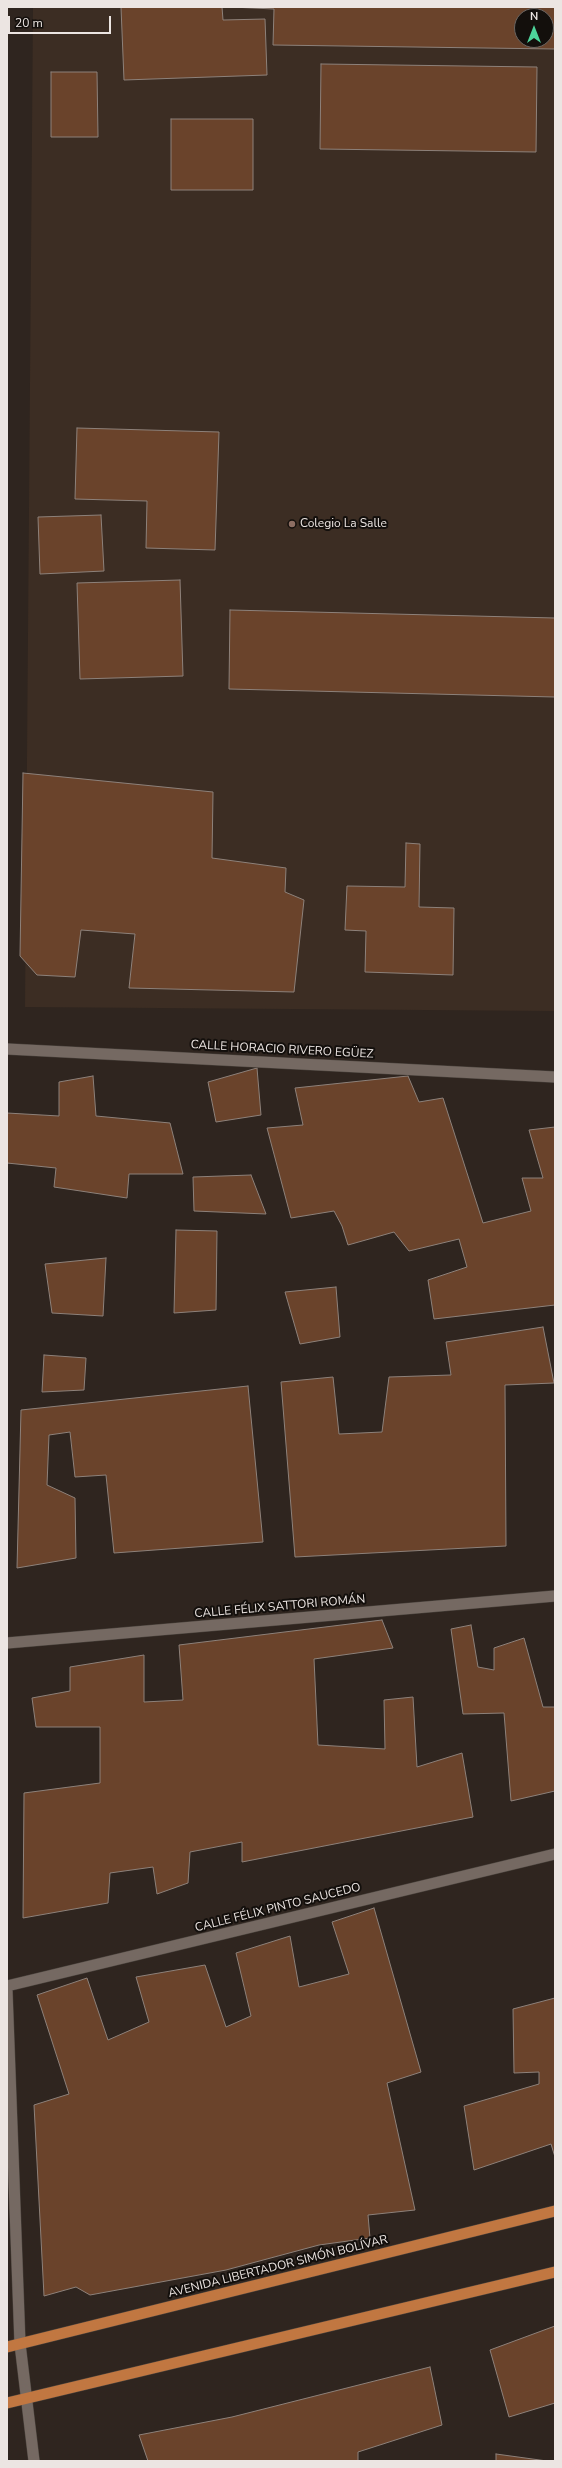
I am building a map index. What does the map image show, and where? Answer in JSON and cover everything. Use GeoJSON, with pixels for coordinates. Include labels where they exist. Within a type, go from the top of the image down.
{"type":"FeatureCollection","features":[{"type":"Feature","properties":{"kind":"main road","name":"AVENIDA LIBERTADOR SIMÓN BOLÍVAR"},"geometry":{"type":"LineString","coordinates":[[7,2347],[555,2211]]}},
{"type":"Feature","properties":{"kind":"main road"},"geometry":{"type":"LineString","coordinates":[[7,2403],[555,2272]]}},
{"type":"Feature","properties":{"kind":"street","name":"CALLE HORACIO RIVERO EGÜEZ"},"geometry":{"type":"LineString","coordinates":[[7,1049],[555,1077]]}},
{"type":"Feature","properties":{"kind":"street","name":"CALLE FÉLIX SATTORI ROMÁN"},"geometry":{"type":"LineString","coordinates":[[7,1643],[555,1596]]}},
{"type":"Feature","properties":{"kind":"street","name":"CALLE FÉLIX PINTO SAUCEDO"},"geometry":{"type":"LineString","coordinates":[[7,1986],[555,1854]]}},
{"type":"Feature","properties":{"kind":"street"},"geometry":{"type":"LineString","coordinates":[[7,1991],[20,2344],[28,2398],[34,2461]]}},
{"type":"Feature","properties":{"kind":"shaded area","name":"Colegio La Salle"},"geometry":{"type":"Polygon","coordinates":[[[33,7],[555,7],[555,1011],[25,1007],[33,7]]]}},
{"type":"Feature","properties":{"kind":"building"},"geometry":{"type":"Polygon","coordinates":[[[121,7],[222,7],[223,20],[265,19],[267,75],[124,80],[121,7]]]}},
{"type":"Feature","properties":{"kind":"building"},"geometry":{"type":"Polygon","coordinates":[[[231,7],[555,7],[555,49],[273,45],[274,9],[231,7]]]}},
{"type":"Feature","properties":{"kind":"building"},"geometry":{"type":"Polygon","coordinates":[[[321,64],[537,67],[536,152],[320,149],[321,64]]]}},
{"type":"Feature","properties":{"kind":"building"},"geometry":{"type":"Polygon","coordinates":[[[51,72],[97,72],[98,137],[51,137],[51,72]]]}},
{"type":"Feature","properties":{"kind":"building"},"geometry":{"type":"Polygon","coordinates":[[[171,119],[253,119],[253,190],[171,190],[171,119]]]}},
{"type":"Feature","properties":{"kind":"building"},"geometry":{"type":"Polygon","coordinates":[[[77,428],[219,432],[215,550],[146,548],[147,501],[75,499],[77,428]]]}},
{"type":"Feature","properties":{"kind":"building"},"geometry":{"type":"Polygon","coordinates":[[[101,515],[104,571],[40,574],[38,517],[101,515]]]}},
{"type":"Feature","properties":{"kind":"building"},"geometry":{"type":"Polygon","coordinates":[[[180,580],[183,676],[80,679],[77,583],[180,580]]]}},
{"type":"Feature","properties":{"kind":"building"},"geometry":{"type":"Polygon","coordinates":[[[230,610],[555,618],[555,697],[229,689],[230,610]]]}},
{"type":"Feature","properties":{"kind":"building"},"geometry":{"type":"Polygon","coordinates":[[[23,773],[213,792],[212,858],[286,868],[285,892],[304,900],[294,992],[129,988],[135,934],[81,930],[75,977],[37,975],[20,956],[23,773]]]}},
{"type":"Feature","properties":{"kind":"building"},"geometry":{"type":"Polygon","coordinates":[[[406,843],[420,844],[419,907],[454,908],[453,975],[365,972],[366,931],[345,930],[347,886],[405,887],[406,843]]]}},
{"type":"Feature","properties":{"kind":"building"},"geometry":{"type":"Polygon","coordinates":[[[257,1068],[261,1115],[216,1122],[208,1082],[257,1068]]]}},
{"type":"Feature","properties":{"kind":"building"},"geometry":{"type":"Polygon","coordinates":[[[93,1076],[96,1116],[170,1123],[183,1174],[129,1174],[127,1198],[54,1187],[56,1168],[7,1163],[7,1113],[59,1116],[59,1082],[93,1076]]]}},
{"type":"Feature","properties":{"kind":"building"},"geometry":{"type":"Polygon","coordinates":[[[408,1076],[419,1102],[443,1098],[483,1223],[531,1211],[522,1178],[543,1178],[529,1130],[555,1127],[555,1305],[434,1319],[428,1280],[467,1267],[459,1239],[409,1251],[394,1232],[348,1245],[342,1226],[334,1211],[291,1218],[267,1128],[303,1125],[295,1088],[408,1076]]]}},
{"type":"Feature","properties":{"kind":"building"},"geometry":{"type":"Polygon","coordinates":[[[251,1175],[266,1214],[194,1211],[193,1177],[251,1175]]]}},
{"type":"Feature","properties":{"kind":"building"},"geometry":{"type":"Polygon","coordinates":[[[176,1230],[217,1231],[216,1310],[174,1313],[176,1230]]]}},
{"type":"Feature","properties":{"kind":"building"},"geometry":{"type":"Polygon","coordinates":[[[106,1258],[103,1316],[52,1313],[45,1264],[106,1258]]]}},
{"type":"Feature","properties":{"kind":"building"},"geometry":{"type":"Polygon","coordinates":[[[336,1287],[340,1337],[300,1344],[285,1292],[336,1287]]]}},
{"type":"Feature","properties":{"kind":"building"},"geometry":{"type":"Polygon","coordinates":[[[543,1327],[554,1383],[505,1385],[506,1546],[295,1557],[281,1382],[333,1377],[339,1434],[382,1432],[389,1377],[451,1375],[446,1342],[543,1327]]]}},
{"type":"Feature","properties":{"kind":"building"},"geometry":{"type":"Polygon","coordinates":[[[44,1355],[86,1358],[84,1390],[42,1392],[44,1355]]]}},
{"type":"Feature","properties":{"kind":"building"},"geometry":{"type":"Polygon","coordinates":[[[248,1386],[263,1542],[114,1553],[106,1475],[75,1477],[70,1432],[49,1435],[47,1485],[75,1498],[76,1558],[17,1568],[21,1410],[248,1386]]]}},
{"type":"Feature","properties":{"kind":"building"},"geometry":{"type":"Polygon","coordinates":[[[382,1620],[393,1648],[314,1659],[318,1745],[385,1749],[384,1700],[413,1697],[417,1767],[462,1753],[473,1817],[242,1862],[242,1842],[190,1852],[188,1883],[157,1894],[153,1867],[110,1873],[108,1903],[23,1918],[24,1793],[100,1783],[100,1727],[36,1727],[32,1698],[70,1691],[70,1667],[144,1655],[144,1702],[183,1700],[179,1645],[382,1620]]]}},
{"type":"Feature","properties":{"kind":"building"},"geometry":{"type":"Polygon","coordinates":[[[471,1625],[478,1667],[494,1670],[494,1648],[524,1638],[543,1707],[555,1707],[555,1791],[511,1801],[504,1713],[463,1714],[451,1629],[471,1625]]]}},
{"type":"Feature","properties":{"kind":"building"},"geometry":{"type":"Polygon","coordinates":[[[374,1908],[421,2072],[387,2083],[415,2210],[368,2215],[370,2238],[319,2245],[226,2270],[90,2295],[76,2287],[44,2296],[34,2105],[69,2094],[37,1995],[87,1978],[108,2040],[149,2022],[136,1977],[205,1965],[226,2027],[251,2016],[236,1953],[290,1936],[299,1987],[349,1974],[332,1922],[374,1908]]]}},
{"type":"Feature","properties":{"kind":"building"},"geometry":{"type":"Polygon","coordinates":[[[555,1998],[555,2157],[551,2144],[474,2170],[464,2106],[539,2084],[539,2072],[514,2073],[513,2009],[555,1998]]]}},
{"type":"Feature","properties":{"kind":"building"},"geometry":{"type":"Polygon","coordinates":[[[555,2326],[555,2403],[509,2417],[490,2350],[555,2326]]]}},
{"type":"Feature","properties":{"kind":"building"},"geometry":{"type":"Polygon","coordinates":[[[430,2367],[442,2425],[358,2452],[358,2461],[148,2461],[139,2435],[232,2417],[430,2367]]]}},
{"type":"Feature","properties":{"kind":"building"},"geometry":{"type":"Polygon","coordinates":[[[496,2454],[547,2461],[496,2461],[496,2454]]]}},
{"type":"Feature","properties":{"kind":"place","name":"Colegio La Salle"},"geometry":{"type":"Point","coordinates":[292,524]}}]}
